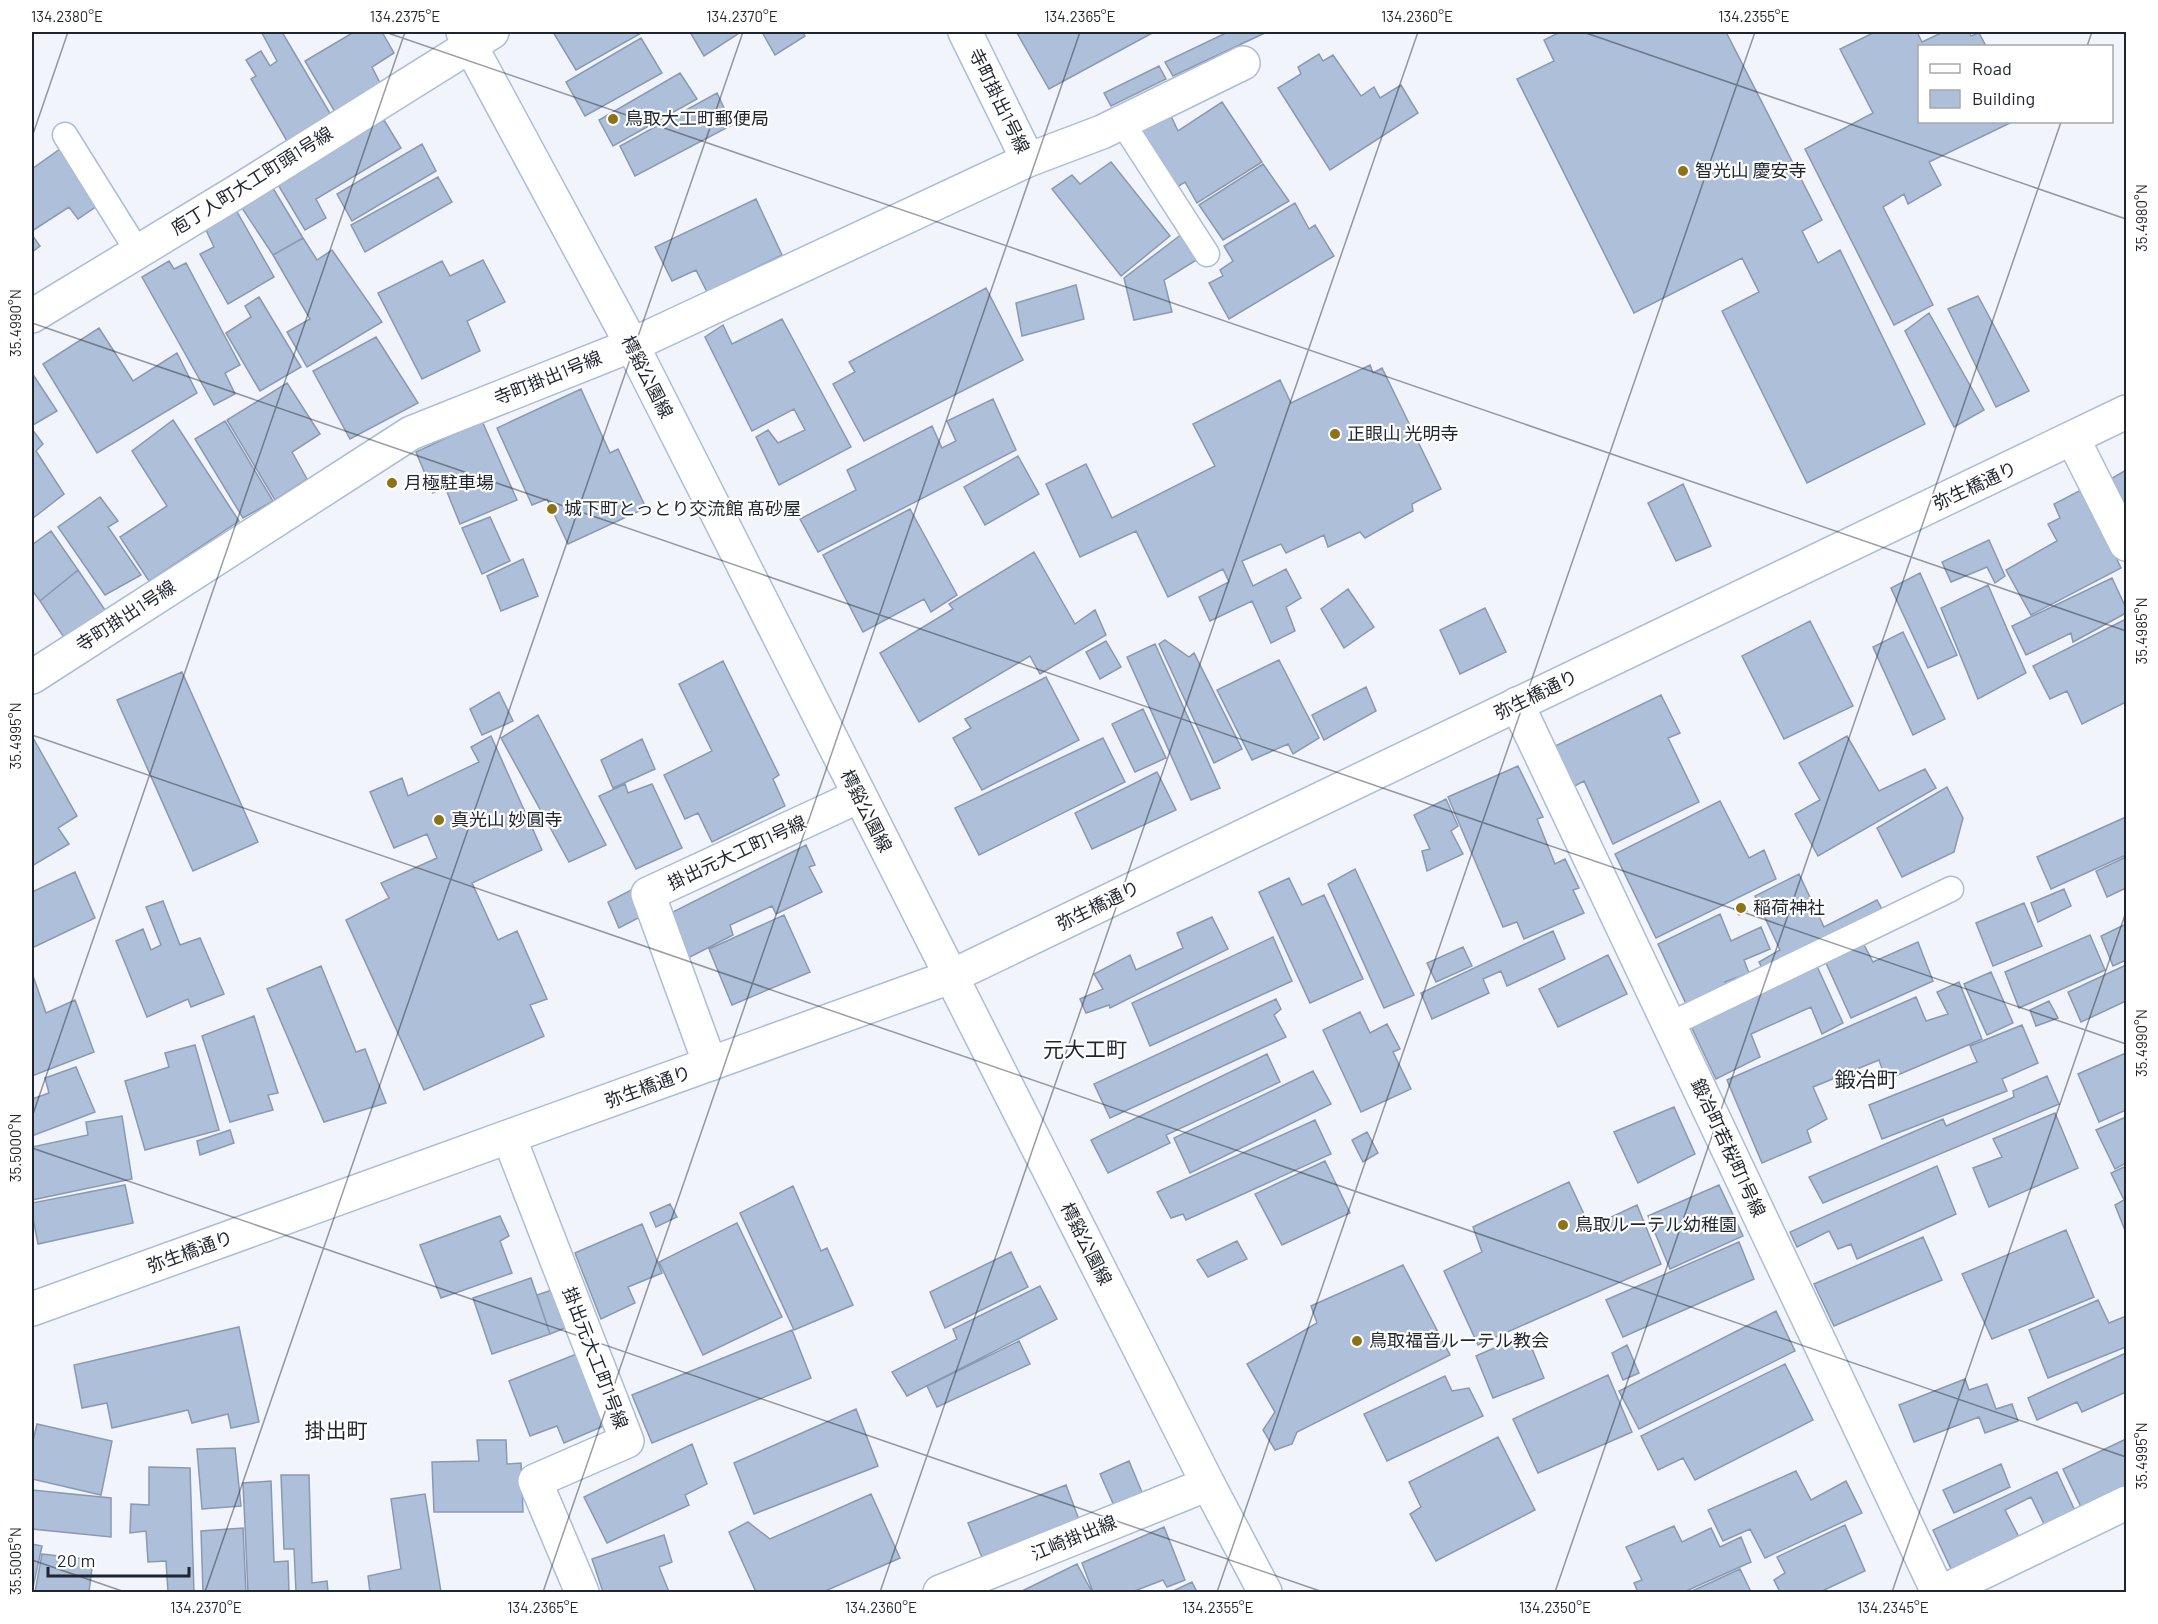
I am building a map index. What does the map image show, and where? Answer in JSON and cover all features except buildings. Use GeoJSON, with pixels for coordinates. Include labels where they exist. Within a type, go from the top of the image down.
{"type":"FeatureCollection","features":[{"type":"Feature","properties":{"kind":"street","name":"寺町掛出1号線"},"geometry":{"type":"LineString","coordinates":[[32,677],[411,433],[632,345],[1028,160],[965,32]]}},
{"type":"Feature","properties":{"kind":"street","name":"庖丁人町大工町頭1号線"},"geometry":{"type":"LineString","coordinates":[[32,316],[253,182],[475,36]]}},
{"type":"Feature","properties":{"kind":"street","name":"樗谿公園線"},"geometry":{"type":"LineString","coordinates":[[475,36],[1265,1593]]}},
{"type":"Feature","properties":{"kind":"street"},"geometry":{"type":"LineString","coordinates":[[1028,160],[1122,122],[1243,63]]}},
{"type":"Feature","properties":{"kind":"street","name":"弥生橋通り"},"geometry":{"type":"LineString","coordinates":[[33,1309],[950,976],[2073,440],[2127,412]]}},
{"type":"Feature","properties":{"kind":"street"},"geometry":{"type":"LineString","coordinates":[[2073,440],[2127,544]]}},
{"type":"Feature","properties":{"kind":"street","name":"鍛冶町若桜町1号線"},"geometry":{"type":"LineString","coordinates":[[1516,704],[1940,1593]]}},
{"type":"Feature","properties":{"kind":"street","name":"掛出元大工町1号線"},"geometry":{"type":"LineString","coordinates":[[710,1064],[648,894],[859,796]]}},
{"type":"Feature","properties":{"kind":"street","name":"掛出元大工町1号線"},"geometry":{"type":"LineString","coordinates":[[509,1137],[627,1441],[535,1481],[582,1593]]}},
{"type":"Feature","properties":{"kind":"street","name":"江崎掛出線"},"geometry":{"type":"LineString","coordinates":[[940,1593],[1208,1484]]}},
{"type":"Feature","properties":{"kind":"street"},"geometry":{"type":"LineString","coordinates":[[1940,1593],[2127,1503]]}},
{"type":"Feature","properties":{"kind":"lane"},"geometry":{"type":"LineString","coordinates":[[1122,122],[1207,254]]}},
{"type":"Feature","properties":{"kind":"lane"},"geometry":{"type":"LineString","coordinates":[[65,135],[138,252]]}},
{"type":"Feature","properties":{"kind":"lane"},"geometry":{"type":"LineString","coordinates":[[1669,1025],[1951,889]]}},
{"type":"Feature","properties":{"kind":"place","name":"鳥取大工町郵便局"},"geometry":{"type":"Point","coordinates":[613,119]}},
{"type":"Feature","properties":{"kind":"place","name":"智光山 慶安寺"},"geometry":{"type":"Point","coordinates":[1683,171]}},
{"type":"Feature","properties":{"kind":"place","name":"正眼山 光明寺"},"geometry":{"type":"Point","coordinates":[1335,434]}},
{"type":"Feature","properties":{"kind":"place","name":"月極駐車場"},"geometry":{"type":"Point","coordinates":[392,483]}},
{"type":"Feature","properties":{"kind":"place","name":"城下町とっとり交流館 髙砂屋"},"geometry":{"type":"Point","coordinates":[552,509]}},
{"type":"Feature","properties":{"kind":"place","name":"真光山 妙圓寺"},"geometry":{"type":"Point","coordinates":[439,820]}},
{"type":"Feature","properties":{"kind":"place","name":"稲荷神社"},"geometry":{"type":"Point","coordinates":[1741,908]}},
{"type":"Feature","properties":{"kind":"place","name":"鳥取ルーテル幼稚園"},"geometry":{"type":"Point","coordinates":[1563,1225]}},
{"type":"Feature","properties":{"kind":"place","name":"鳥取福音ルーテル教会"},"geometry":{"type":"Point","coordinates":[1357,1341]}},
{"type":"Feature","properties":{"kind":"district","name":"元大工町"},"geometry":{"type":"Point","coordinates":[1085,1050]}},
{"type":"Feature","properties":{"kind":"district","name":"鍛冶町"},"geometry":{"type":"Point","coordinates":[1866,1080]}},
{"type":"Feature","properties":{"kind":"district","name":"掛出町"},"geometry":{"type":"Point","coordinates":[336,1431]}}]}
